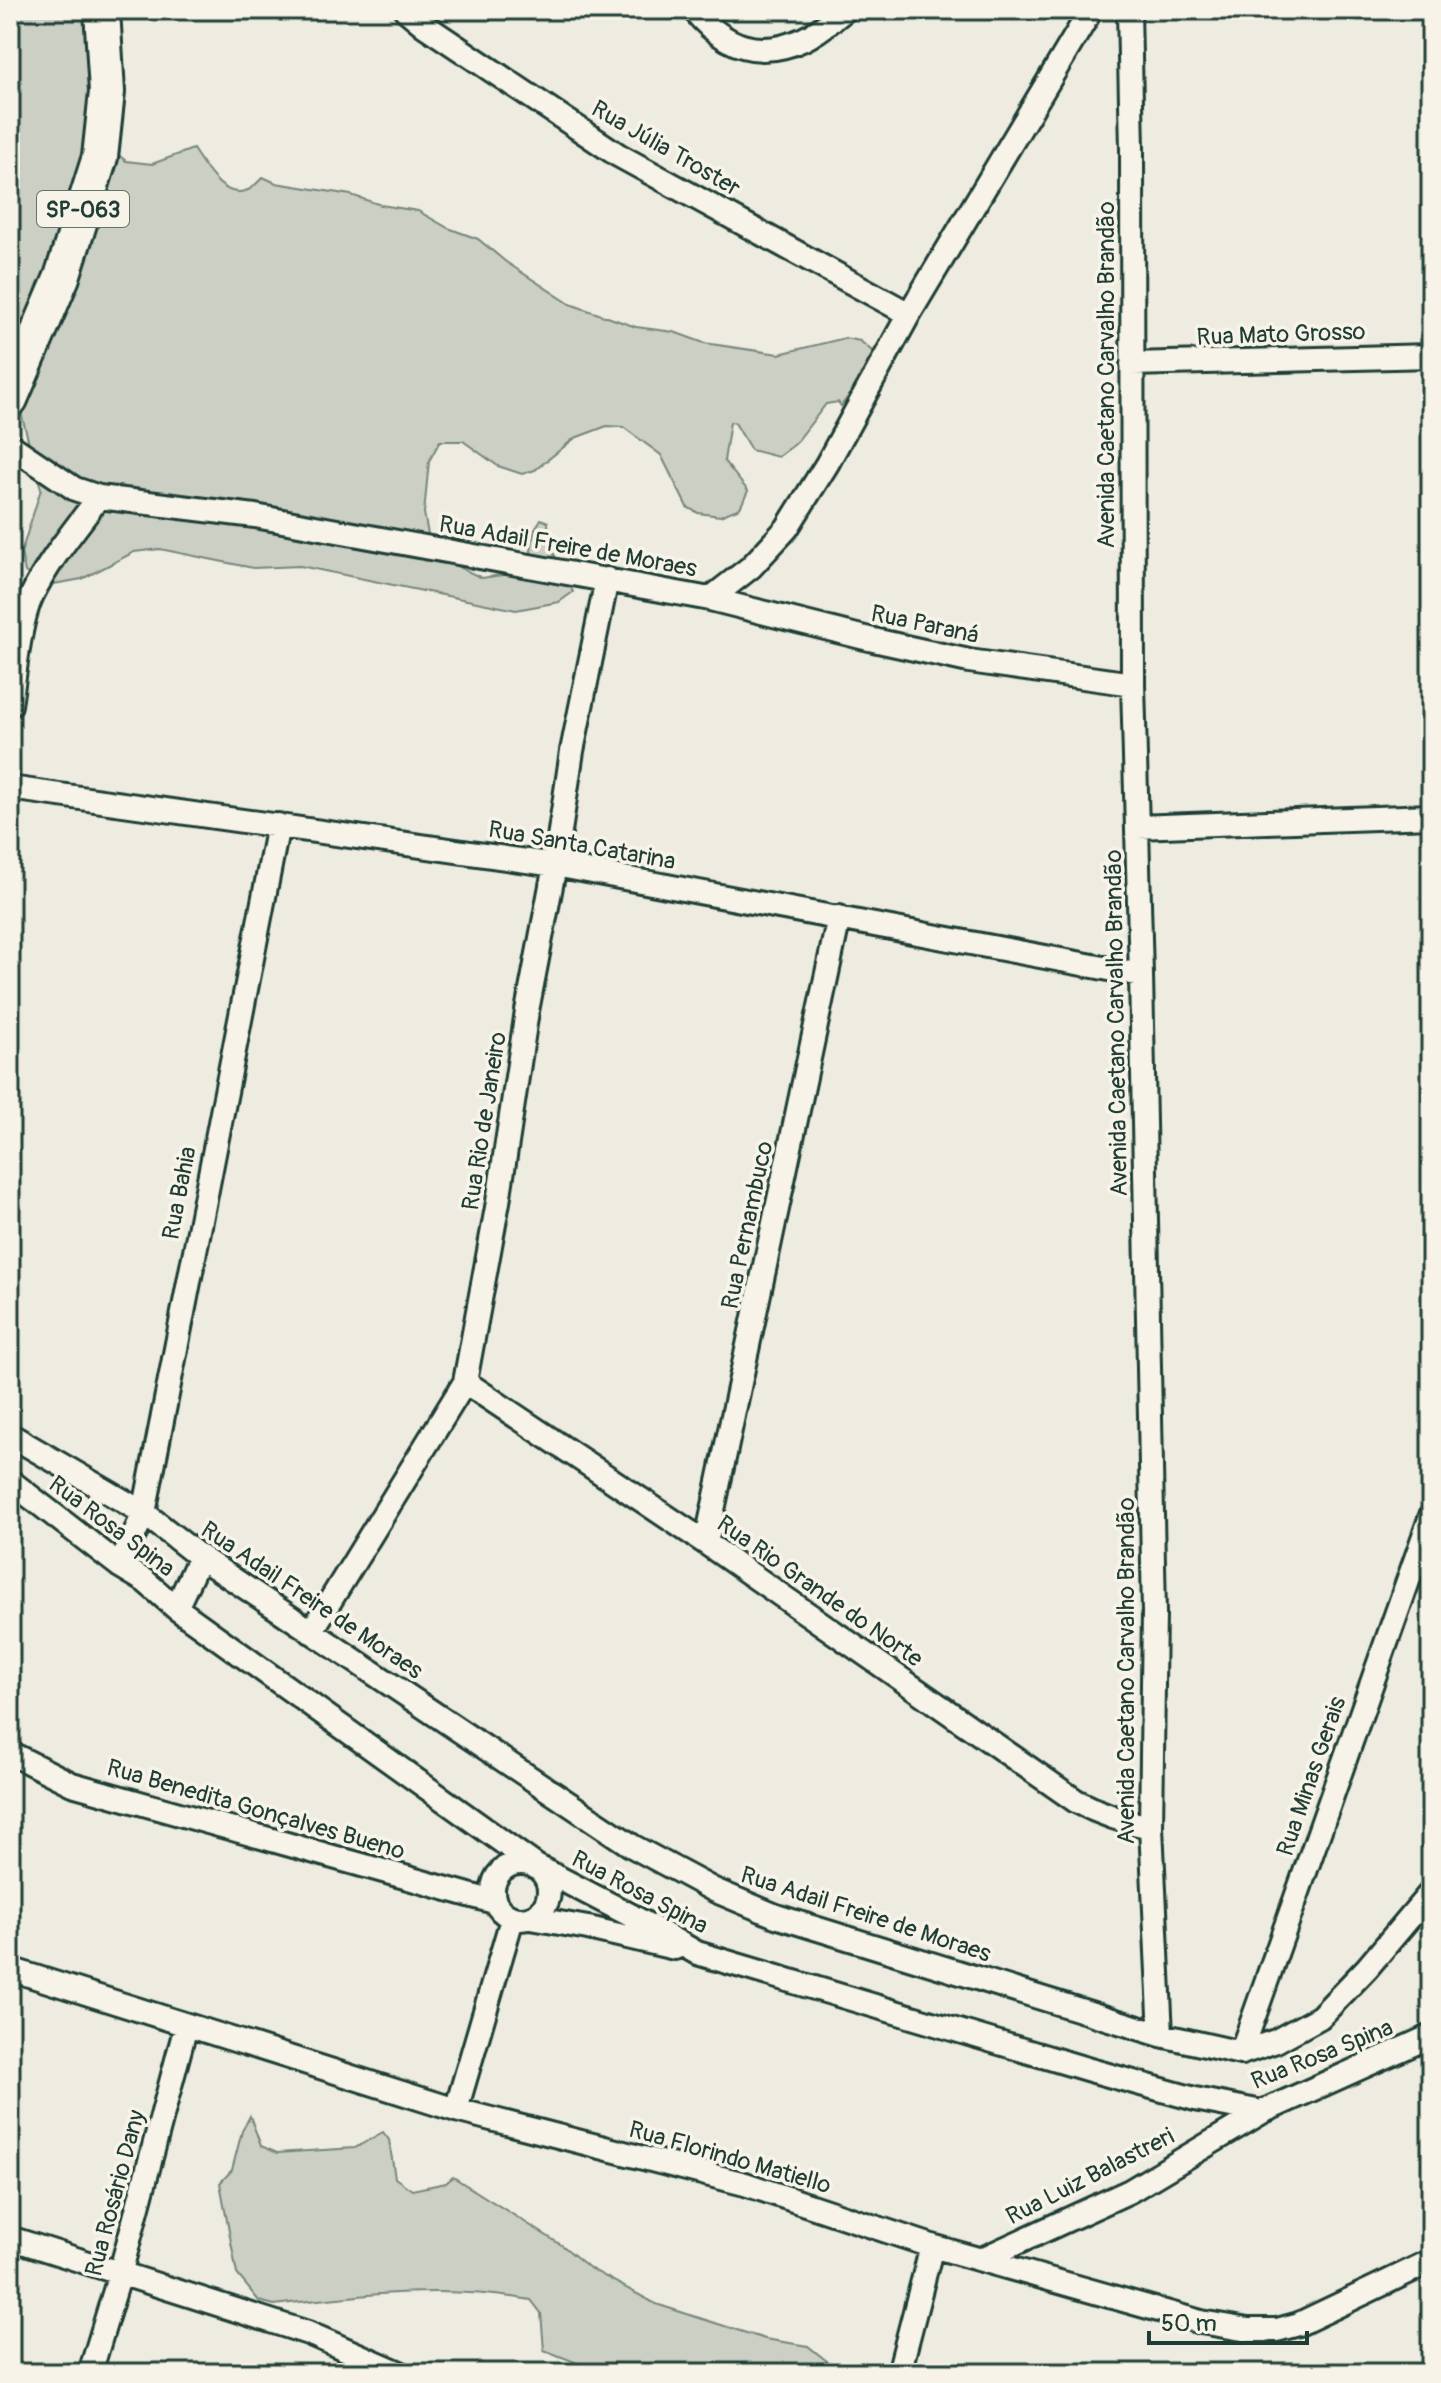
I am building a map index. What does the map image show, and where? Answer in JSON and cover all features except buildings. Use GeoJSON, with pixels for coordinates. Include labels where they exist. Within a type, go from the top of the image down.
{"type":"FeatureCollection","features":[{"type":"Feature","properties":{"kind":"main road","name":"SP-063"},"geometry":{"type":"LineString","coordinates":[[11,404],[62,277],[100,157],[107,92],[102,10]]}},
{"type":"Feature","properties":{"kind":"street","name":"Rua Júlia Troster"},"geometry":{"type":"LineString","coordinates":[[406,10],[618,155],[909,314]]}},
{"type":"Feature","properties":{"kind":"street"},"geometry":{"type":"LineString","coordinates":[[694,10],[708,27],[747,49],[782,47],[806,38],[845,10]]}},
{"type":"Feature","properties":{"kind":"street","name":"Rua Adail Freire de Moraes"},"geometry":{"type":"LineString","coordinates":[[10,445],[75,489],[99,497],[255,516],[710,599],[751,567],[787,528],[827,464],[909,314],[1091,10]]}},
{"type":"Feature","properties":{"kind":"street","name":"Avenida Caetano Carvalho Brandão"},"geometry":{"type":"LineString","coordinates":[[1129,10],[1133,684],[1154,1613],[1151,1827],[1161,2035]]}},
{"type":"Feature","properties":{"kind":"street","name":"Rua Mato Grosso"},"geometry":{"type":"LineString","coordinates":[[1132,364],[1431,356]]}},
{"type":"Feature","properties":{"kind":"street"},"geometry":{"type":"LineString","coordinates":[[10,705],[19,645],[31,597],[99,497]]}},
{"type":"Feature","properties":{"kind":"street","name":"Rua Rio de Janeiro"},"geometry":{"type":"LineString","coordinates":[[311,1632],[465,1382],[498,1202],[572,751],[607,579]]}},
{"type":"Feature","properties":{"kind":"street","name":"Rua Paraná"},"geometry":{"type":"LineString","coordinates":[[710,599],[969,661],[1133,684]]}},
{"type":"Feature","properties":{"kind":"street","name":"Rua Santa Catarina"},"geometry":{"type":"LineString","coordinates":[[10,788],[555,865],[1141,975]]}},
{"type":"Feature","properties":{"kind":"street"},"geometry":{"type":"LineString","coordinates":[[1137,827],[1431,816]]}},
{"type":"Feature","properties":{"kind":"street","name":"Rua Bahia"},"geometry":{"type":"LineString","coordinates":[[120,1566],[144,1513],[278,825]]}},
{"type":"Feature","properties":{"kind":"street","name":"Rua Pernambuco"},"geometry":{"type":"LineString","coordinates":[[706,1543],[839,917]]}},
{"type":"Feature","properties":{"kind":"street","name":"Rua Rio Grande do Norte"},"geometry":{"type":"LineString","coordinates":[[465,1382],[706,1543],[1076,1801],[1102,1815],[1151,1827]]}},
{"type":"Feature","properties":{"kind":"street","name":"Rua Adail Freire de Moraes"},"geometry":{"type":"LineString","coordinates":[[10,1435],[144,1513],[200,1557],[632,1846],[714,1890],[776,1916],[1161,2035],[1241,2053]]}},
{"type":"Feature","properties":{"kind":"street","name":"Rua Rosa Spina"},"geometry":{"type":"LineString","coordinates":[[10,1481],[120,1566],[145,1581],[176,1608],[536,1866],[697,1953],[1090,2070],[1195,2099],[1262,2112],[1431,2036]]}},
{"type":"Feature","properties":{"kind":"street","name":"Rua Minas Gerais"},"geometry":{"type":"LineString","coordinates":[[1241,2053],[1431,1516]]}},
{"type":"Feature","properties":{"kind":"street"},"geometry":{"type":"LineString","coordinates":[[176,1608],[200,1557]]}},
{"type":"Feature","properties":{"kind":"street","name":"Rua Benedita Gonçalves Bueno"},"geometry":{"type":"LineString","coordinates":[[10,1753],[72,1784],[494,1902]]}},
{"type":"Feature","properties":{"kind":"street"},"geometry":{"type":"LineString","coordinates":[[456,2110],[522,1919],[544,1909],[549,1894],[547,1878],[536,1866],[522,1862],[508,1865],[497,1874],[492,1887],[494,1902],[501,1913],[522,1919],[588,1928],[697,1953]]}},
{"type":"Feature","properties":{"kind":"street"},"geometry":{"type":"LineString","coordinates":[[1241,2053],[1276,2041],[1320,2017],[1367,1968],[1431,1892]]}},
{"type":"Feature","properties":{"kind":"street","name":"Rua Florindo Matiello"},"geometry":{"type":"LineString","coordinates":[[10,1969],[456,2110],[745,2184],[932,2246],[1201,2322],[1248,2330],[1277,2330],[1299,2324],[1431,2261]]}},
{"type":"Feature","properties":{"kind":"street","name":"Rua Rosário Dany"},"geometry":{"type":"LineString","coordinates":[[90,2373],[120,2274],[186,2026]]}},
{"type":"Feature","properties":{"kind":"street","name":"Rua Luiz Balastreri"},"geometry":{"type":"LineString","coordinates":[[982,2259],[1130,2191],[1262,2112]]}},
{"type":"Feature","properties":{"kind":"street"},"geometry":{"type":"LineString","coordinates":[[10,2238],[308,2333],[400,2373]]}},
{"type":"Feature","properties":{"kind":"street"},"geometry":{"type":"LineString","coordinates":[[899,2373],[932,2246]]}},
{"type":"Feature","properties":{"kind":"shaded area"},"geometry":{"type":"Polygon","coordinates":[[[10,10],[102,10],[110,148],[126,161],[152,164],[193,149],[215,180],[230,190],[248,190],[263,177],[276,183],[351,195],[381,205],[418,211],[448,228],[478,239],[506,262],[570,304],[636,327],[674,332],[704,343],[779,354],[845,338],[860,341],[878,356],[841,406],[838,402],[826,404],[795,444],[778,457],[751,450],[735,423],[730,422],[724,461],[748,491],[740,508],[720,516],[698,513],[687,507],[661,455],[623,427],[607,426],[575,438],[535,470],[522,474],[498,466],[463,441],[440,441],[429,461],[424,513],[430,545],[439,558],[482,578],[528,571],[534,531],[541,519],[548,522],[549,544],[573,592],[559,602],[516,610],[300,566],[253,568],[160,549],[134,552],[82,579],[54,584],[37,581],[25,572],[21,553],[41,489],[19,405],[10,398],[10,10]]]}},
{"type":"Feature","properties":{"kind":"shaded area"},"geometry":{"type":"Polygon","coordinates":[[[250,2116],[261,2146],[277,2153],[355,2148],[383,2132],[389,2140],[395,2178],[412,2190],[446,2183],[453,2177],[563,2246],[591,2269],[656,2304],[765,2339],[808,2346],[837,2369],[835,2373],[603,2373],[544,2350],[541,2313],[531,2300],[499,2295],[435,2292],[274,2305],[259,2301],[237,2274],[220,2183],[232,2170],[242,2131],[250,2116]]]}}]}
